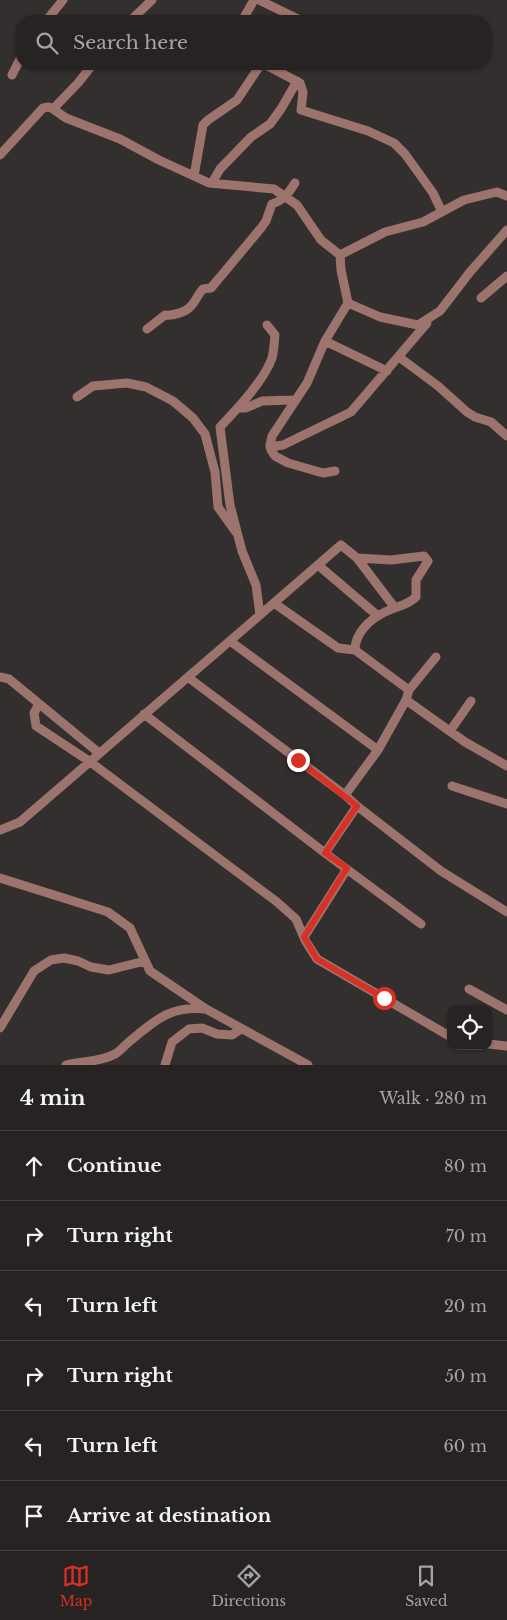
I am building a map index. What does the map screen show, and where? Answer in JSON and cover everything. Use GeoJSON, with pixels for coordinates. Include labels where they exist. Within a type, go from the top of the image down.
{"type":"FeatureCollection","features":[{"type":"Feature","properties":{"kind":"street"},"geometry":{"type":"LineString","coordinates":[[51,15],[63,0]]}},
{"type":"Feature","properties":{"kind":"street"},"geometry":{"type":"LineString","coordinates":[[136,15],[152,0]]}},
{"type":"Feature","properties":{"kind":"street"},"geometry":{"type":"LineString","coordinates":[[245,15],[254,0]]}},
{"type":"Feature","properties":{"kind":"street"},"geometry":{"type":"LineString","coordinates":[[259,0],[290,15]]}},
{"type":"Feature","properties":{"kind":"street"},"geometry":{"type":"LineString","coordinates":[[12,75],[15,69]]}},
{"type":"Feature","properties":{"kind":"street"},"geometry":{"type":"LineString","coordinates":[[53,109],[88,70]]}},
{"type":"Feature","properties":{"kind":"street"},"geometry":{"type":"LineString","coordinates":[[194,176],[204,125],[208,120],[237,100],[259,70]]}},
{"type":"Feature","properties":{"kind":"street"},"geometry":{"type":"LineString","coordinates":[[275,70],[300,83],[303,92],[301,110],[368,131],[394,143],[406,154],[429,187],[442,212]]}},
{"type":"Feature","properties":{"kind":"street"},"geometry":{"type":"LineString","coordinates":[[212,183],[220,170],[251,137],[270,124],[297,81]]}},
{"type":"Feature","properties":{"kind":"street"},"geometry":{"type":"LineString","coordinates":[[0,155],[43,108],[49,106],[66,118],[120,140],[194,176],[212,183],[274,189],[297,205],[322,240],[340,255],[348,303],[325,341],[307,383],[272,436],[270,447],[275,456],[288,463],[323,473],[335,471]]}},
{"type":"Feature","properties":{"kind":"street"},"geometry":{"type":"LineString","coordinates":[[146,329],[165,315],[176,314],[192,306],[203,289],[211,288],[266,221],[272,204],[286,197],[295,183]]}},
{"type":"Feature","properties":{"kind":"street"},"geometry":{"type":"LineString","coordinates":[[340,255],[385,232],[423,222],[464,200],[497,192],[507,196]]}},
{"type":"Feature","properties":{"kind":"street"},"geometry":{"type":"LineString","coordinates":[[348,303],[380,318],[418,325],[440,311],[470,272],[507,230]]}},
{"type":"Feature","properties":{"kind":"street"},"geometry":{"type":"LineString","coordinates":[[481,298],[507,276]]}},
{"type":"Feature","properties":{"kind":"street"},"geometry":{"type":"LineString","coordinates":[[270,447],[283,445],[351,412],[434,315]]}},
{"type":"Feature","properties":{"kind":"street"},"geometry":{"type":"LineString","coordinates":[[260,615],[256,585],[242,551],[230,505],[220,427],[238,408],[265,372],[272,358],[275,335],[267,325]]}},
{"type":"Feature","properties":{"kind":"street"},"geometry":{"type":"LineString","coordinates":[[325,341],[387,371]]}},
{"type":"Feature","properties":{"kind":"street"},"geometry":{"type":"LineString","coordinates":[[399,357],[438,386],[467,412],[475,417],[491,422],[507,436]]}},
{"type":"Feature","properties":{"kind":"street"},"geometry":{"type":"LineString","coordinates":[[77,397],[93,386],[127,383],[146,387],[173,401],[193,418],[205,434],[216,472],[218,507],[238,534]]}},
{"type":"Feature","properties":{"kind":"street"},"geometry":{"type":"LineString","coordinates":[[238,408],[246,408],[262,401],[295,400]]}},
{"type":"Feature","properties":{"kind":"street"},"geometry":{"type":"LineString","coordinates":[[0,830],[20,822],[341,545],[357,558],[395,608]]}},
{"type":"Feature","properties":{"kind":"street"},"geometry":{"type":"LineString","coordinates":[[355,650],[355,641],[364,626],[378,616],[410,603],[416,597],[416,580],[428,561],[424,556],[391,560],[357,558]]}},
{"type":"Feature","properties":{"kind":"street"},"geometry":{"type":"LineString","coordinates":[[318,566],[378,616]]}},
{"type":"Feature","properties":{"kind":"street"},"geometry":{"type":"LineString","coordinates":[[274,603],[338,648],[355,650],[409,690]]}},
{"type":"Feature","properties":{"kind":"street"},"geometry":{"type":"LineString","coordinates":[[230,641],[378,750]]}},
{"type":"Feature","properties":{"kind":"street"},"geometry":{"type":"LineString","coordinates":[[345,795],[378,750],[406,700],[409,690],[436,657]]}},
{"type":"Feature","properties":{"kind":"street"},"geometry":{"type":"LineString","coordinates":[[0,677],[9,679],[99,753]]}},
{"type":"Feature","properties":{"kind":"street"},"geometry":{"type":"LineString","coordinates":[[188,678],[345,795],[441,872],[507,912]]}},
{"type":"Feature","properties":{"kind":"street"},"geometry":{"type":"LineString","coordinates":[[406,700],[465,742],[507,766]]}},
{"type":"Feature","properties":{"kind":"street"},"geometry":{"type":"LineString","coordinates":[[450,731],[471,701]]}},
{"type":"Feature","properties":{"kind":"street"},"geometry":{"type":"LineString","coordinates":[[39,704],[34,713],[36,726],[89,762],[277,902],[296,919],[317,959],[447,1035]]}},
{"type":"Feature","properties":{"kind":"street"},"geometry":{"type":"LineString","coordinates":[[144,714],[421,924]]}},
{"type":"Feature","properties":{"kind":"street"},"geometry":{"type":"LineString","coordinates":[[452,786],[507,804]]}},
{"type":"Feature","properties":{"kind":"street"},"geometry":{"type":"LineString","coordinates":[[325,853],[357,806]]}},
{"type":"Feature","properties":{"kind":"street"},"geometry":{"type":"LineString","coordinates":[[304,937],[347,868]]}},
{"type":"Feature","properties":{"kind":"street"},"geometry":{"type":"LineString","coordinates":[[0,878],[108,912],[130,928],[150,971],[206,1010],[308,1065]]}},
{"type":"Feature","properties":{"kind":"street"},"geometry":{"type":"LineString","coordinates":[[0,1028],[34,971],[51,960],[64,958],[78,961],[91,967],[109,970],[145,962]]}},
{"type":"Feature","properties":{"kind":"street"},"geometry":{"type":"LineString","coordinates":[[469,989],[507,1010]]}},
{"type":"Feature","properties":{"kind":"street"},"geometry":{"type":"LineString","coordinates":[[66,1065],[102,1058],[116,1053],[157,1019],[176,1010],[191,1007],[206,1010]]}},
{"type":"Feature","properties":{"kind":"street"},"geometry":{"type":"LineString","coordinates":[[165,1065],[172,1042],[189,1029],[202,1028],[217,1034],[232,1035],[241,1029]]}},
{"type":"Feature","properties":{"kind":"street"},"geometry":{"type":"LineString","coordinates":[[504,1046],[507,1038]]}},
{"type":"Feature","properties":{"kind":"route"},"geometry":{"type":"LineString","coordinates":[[298,760],[357,806],[325,853],[347,868],[304,937],[305,940],[317,959],[384,998]]}}]}
